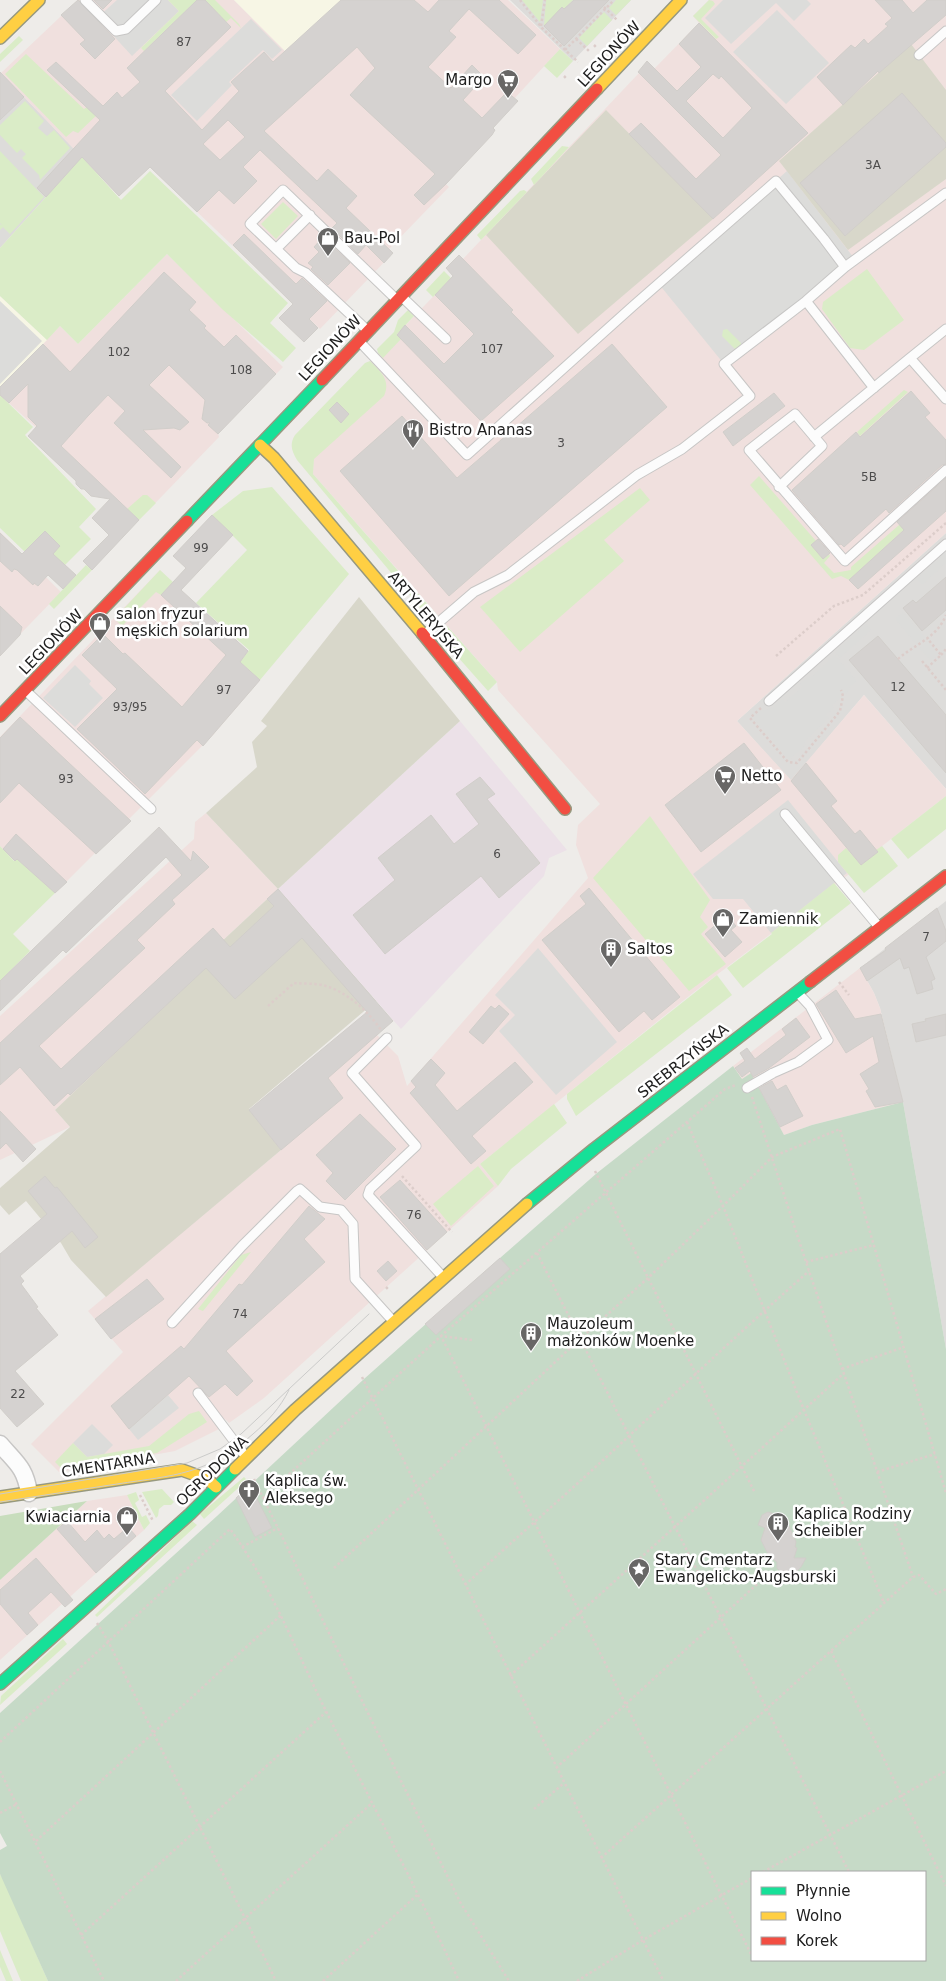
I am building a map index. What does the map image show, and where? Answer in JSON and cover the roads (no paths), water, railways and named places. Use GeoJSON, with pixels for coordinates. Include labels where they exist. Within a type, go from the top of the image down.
{"type":"FeatureCollection","features":[{"type":"Feature","properties":{"kind":"street"},"geometry":{"type":"LineString","coordinates":[[0,38],[39,0]]}},
{"type":"Feature","properties":{"kind":"street","name":"LEGIONÓW"},"geometry":{"type":"LineString","coordinates":[[0,716],[260,445],[680,0]]}},
{"type":"Feature","properties":{"kind":"street","name":"ARTYLERYJSKA"},"geometry":{"type":"LineString","coordinates":[[260,445],[274,458],[424,635],[565,809]]}},
{"type":"Feature","properties":{"kind":"street","name":"SREBRZYŃSKA"},"geometry":{"type":"LineString","coordinates":[[443,1278],[513,1216],[594,1149],[946,876]]}},
{"type":"Feature","properties":{"kind":"street","name":"OGRODOWA"},"geometry":{"type":"LineString","coordinates":[[0,1684],[190,1514],[246,1457],[443,1278]]}},
{"type":"Feature","properties":{"kind":"street"},"geometry":{"type":"LineString","coordinates":[[0,1444],[26,1476],[29,1493]]}},
{"type":"Feature","properties":{"kind":"street","name":"CMENTARNA"},"geometry":{"type":"LineString","coordinates":[[0,1497],[182,1470],[207,1478],[216,1487]]}},
{"type":"Feature","properties":{"kind":"lane"},"geometry":{"type":"LineString","coordinates":[[85,0],[116,31],[126,29],[156,0]]}},
{"type":"Feature","properties":{"kind":"lane"},"geometry":{"type":"LineString","coordinates":[[919,55],[946,31]]}},
{"type":"Feature","properties":{"kind":"lane"},"geometry":{"type":"LineString","coordinates":[[358,340],[467,455],[633,306],[776,182],[824,238],[845,267]]}},
{"type":"Feature","properties":{"kind":"lane"},"geometry":{"type":"LineString","coordinates":[[367,330],[306,273],[296,268],[250,224],[283,190],[446,340]]}},
{"type":"Feature","properties":{"kind":"lane"},"geometry":{"type":"LineString","coordinates":[[424,635],[474,592],[508,575],[637,476],[682,449],[750,396],[724,364],[806,301],[845,267],[946,193]]}},
{"type":"Feature","properties":{"kind":"lane"},"geometry":{"type":"LineString","coordinates":[[276,249],[310,215]]}},
{"type":"Feature","properties":{"kind":"lane"},"geometry":{"type":"LineString","coordinates":[[806,301],[874,388]]}},
{"type":"Feature","properties":{"kind":"lane"},"geometry":{"type":"LineString","coordinates":[[814,437],[946,328]]}},
{"type":"Feature","properties":{"kind":"lane"},"geometry":{"type":"LineString","coordinates":[[910,358],[946,399]]}},
{"type":"Feature","properties":{"kind":"lane"},"geometry":{"type":"LineString","coordinates":[[779,487],[822,446],[795,414],[749,450],[779,487],[845,561],[946,470]]}},
{"type":"Feature","properties":{"kind":"lane"},"geometry":{"type":"LineString","coordinates":[[769,701],[946,544]]}},
{"type":"Feature","properties":{"kind":"lane"},"geometry":{"type":"LineString","coordinates":[[24,690],[151,809]]}},
{"type":"Feature","properties":{"kind":"lane"},"geometry":{"type":"LineString","coordinates":[[785,814],[880,927]]}},
{"type":"Feature","properties":{"kind":"lane"},"geometry":{"type":"LineString","coordinates":[[748,1088],[773,1073],[798,1062],[828,1040],[810,1006],[797,992]]}},
{"type":"Feature","properties":{"kind":"lane"},"geometry":{"type":"LineString","coordinates":[[387,1038],[352,1073],[416,1146],[370,1189],[368,1194],[443,1278]]}},
{"type":"Feature","properties":{"kind":"lane"},"geometry":{"type":"LineString","coordinates":[[172,1324],[242,1246],[300,1189],[320,1207],[341,1210],[351,1222],[355,1279],[394,1322]]}},
{"type":"Feature","properties":{"kind":"lane"},"geometry":{"type":"LineString","coordinates":[[198,1393],[246,1457]]}},
{"type":"Feature","properties":{"kind":"tram line"},"geometry":{"type":"LineString","coordinates":[[0,1494],[187,1463],[220,1449],[241,1434],[369,1314]]}},
{"type":"Feature","properties":{"kind":"tram line"},"geometry":{"type":"LineString","coordinates":[[0,1502],[190,1471],[220,1458],[236,1448],[269,1419],[289,1390]]}},
{"type":"Feature","properties":{"kind":"place","name":"Margo"},"geometry":{"type":"Point","coordinates":[508,99]}},
{"type":"Feature","properties":{"kind":"place","name":"Bau-Pol"},"geometry":{"type":"Point","coordinates":[328,257]}},
{"type":"Feature","properties":{"kind":"place","name":"Bistro Ananas"},"geometry":{"type":"Point","coordinates":[413,449]}},
{"type":"Feature","properties":{"kind":"place","name":"salon fryzur męskich solarium"},"geometry":{"type":"Point","coordinates":[100,642]}},
{"type":"Feature","properties":{"kind":"place","name":"Netto"},"geometry":{"type":"Point","coordinates":[725,795]}},
{"type":"Feature","properties":{"kind":"place","name":"Zamiennik"},"geometry":{"type":"Point","coordinates":[723,938]}},
{"type":"Feature","properties":{"kind":"place","name":"Saltos"},"geometry":{"type":"Point","coordinates":[611,968]}},
{"type":"Feature","properties":{"kind":"place","name":"Mauzoleum małżonków Moenke"},"geometry":{"type":"Point","coordinates":[531,1352]}},
{"type":"Feature","properties":{"kind":"place","name":"Kaplica św. Aleksego"},"geometry":{"type":"Point","coordinates":[249,1509]}},
{"type":"Feature","properties":{"kind":"place","name":"Kwiaciarnia"},"geometry":{"type":"Point","coordinates":[127,1536]}},
{"type":"Feature","properties":{"kind":"place","name":"Kaplica Rodziny Scheibler"},"geometry":{"type":"Point","coordinates":[778,1542]}},
{"type":"Feature","properties":{"kind":"place","name":"Stary Cmentarz Ewangelicko-Augsburski"},"geometry":{"type":"Point","coordinates":[639,1588]}}]}
